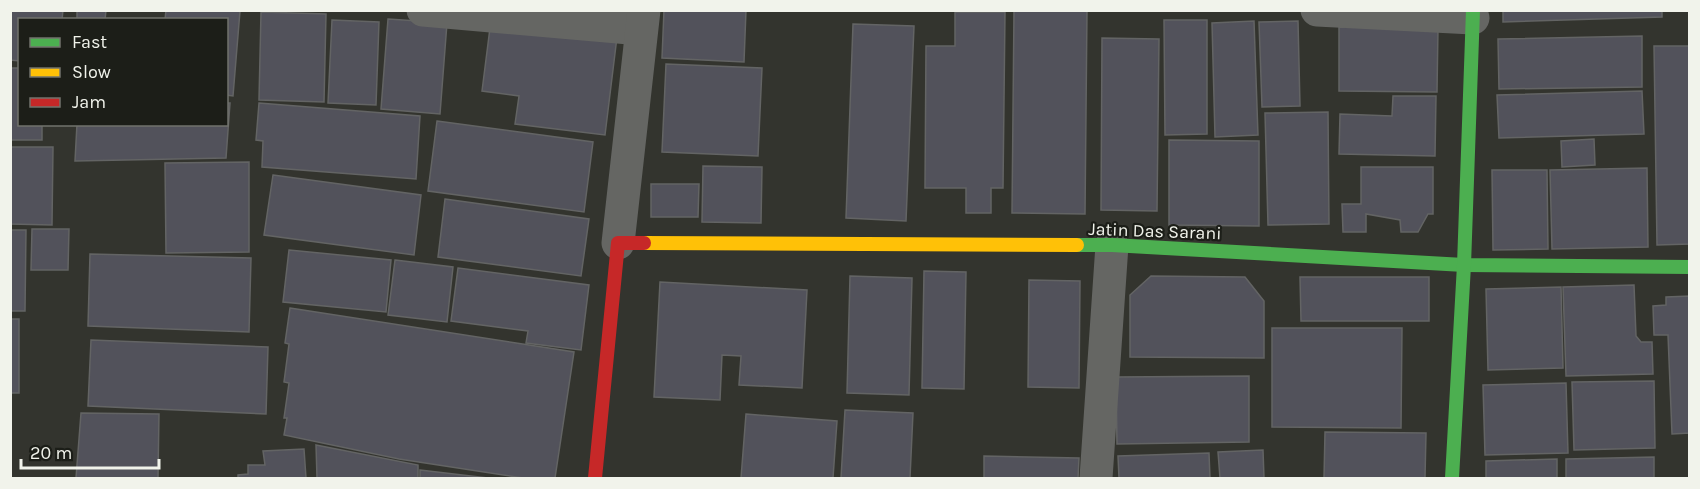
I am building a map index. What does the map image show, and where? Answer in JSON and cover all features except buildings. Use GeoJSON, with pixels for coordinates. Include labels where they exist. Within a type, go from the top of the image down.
{"type":"FeatureCollection","features":[{"type":"Feature","properties":{"kind":"street"},"geometry":{"type":"LineString","coordinates":[[423,10],[642,20],[595,478]]}},
{"type":"Feature","properties":{"kind":"street"},"geometry":{"type":"LineString","coordinates":[[1317,10],[1473,14],[1464,265],[1452,478]]}},
{"type":"Feature","properties":{"kind":"street","name":"Jatin Das Sarani"},"geometry":{"type":"LineString","coordinates":[[618,243],[1112,245],[1464,265],[1689,267]]}},
{"type":"Feature","properties":{"kind":"street"},"geometry":{"type":"LineString","coordinates":[[1096,478],[1112,245]]}},
{"type":"Feature","properties":{"kind":"traffic: fast"},"geometry":{"type":"LineString","coordinates":[[1452,478],[1464,265],[1473,10]]}},
{"type":"Feature","properties":{"kind":"traffic: fast"},"geometry":{"type":"LineString","coordinates":[[1077,245],[1112,245],[1464,265],[1690,267]]}},
{"type":"Feature","properties":{"kind":"traffic: slow"},"geometry":{"type":"LineString","coordinates":[[644,243],[1077,245]]}},
{"type":"Feature","properties":{"kind":"traffic: jam"},"geometry":{"type":"LineString","coordinates":[[595,478],[618,243],[644,243]]}}]}
